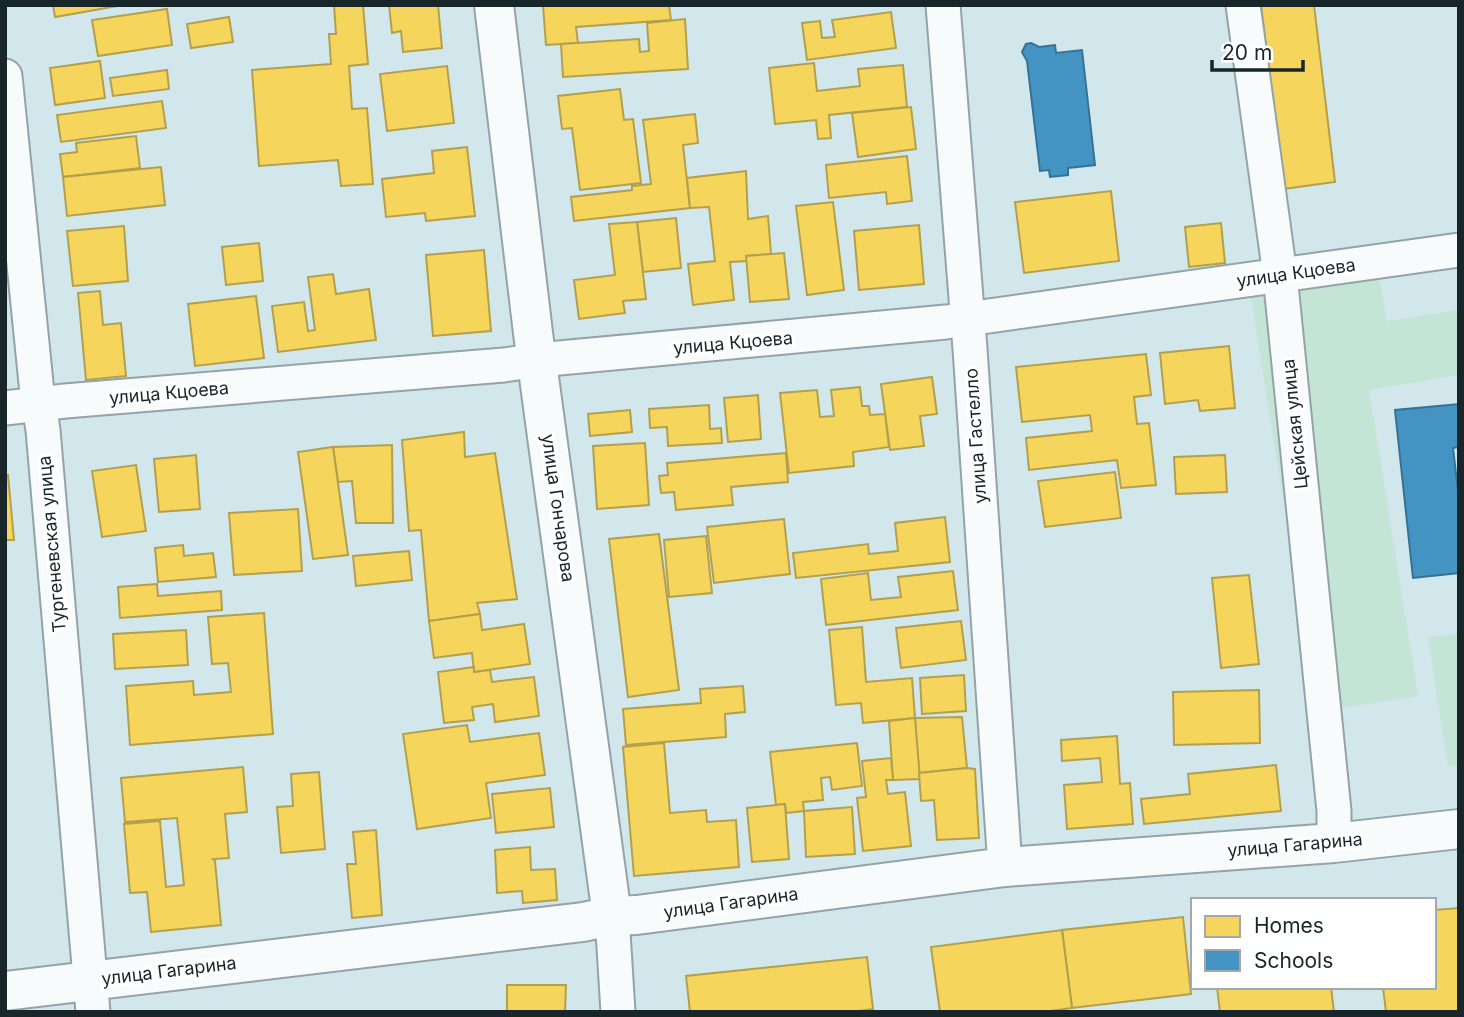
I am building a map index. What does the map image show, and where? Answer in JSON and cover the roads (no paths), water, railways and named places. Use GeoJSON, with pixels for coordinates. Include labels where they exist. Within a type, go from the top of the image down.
{"type":"FeatureCollection","features":[{"type":"Feature","properties":{"kind":"street","name":"улица Гончарова"},"geometry":{"type":"LineString","coordinates":[[494,5],[612,916],[618,1012]]}},
{"type":"Feature","properties":{"kind":"street","name":"улица Гастелло"},"geometry":{"type":"LineString","coordinates":[[943,5],[968,320],[1004,867]]}},
{"type":"Feature","properties":{"kind":"street","name":"Цейская улица"},"geometry":{"type":"LineString","coordinates":[[1243,5],[1280,275],[1334,811],[1334,843]]}},
{"type":"Feature","properties":{"kind":"street","name":"Тургеневская улица"},"geometry":{"type":"LineString","coordinates":[[5,76],[40,404],[92,996]]}},
{"type":"Feature","properties":{"kind":"street","name":"улица Кцоева"},"geometry":{"type":"LineString","coordinates":[[5,408],[490,367],[538,360],[968,320],[1459,250]]}},
{"type":"Feature","properties":{"kind":"street","name":"улица Гагарина"},"geometry":{"type":"LineString","coordinates":[[5,991],[92,996],[612,916],[637,915],[1004,867],[1334,843],[1459,829]]}}]}
